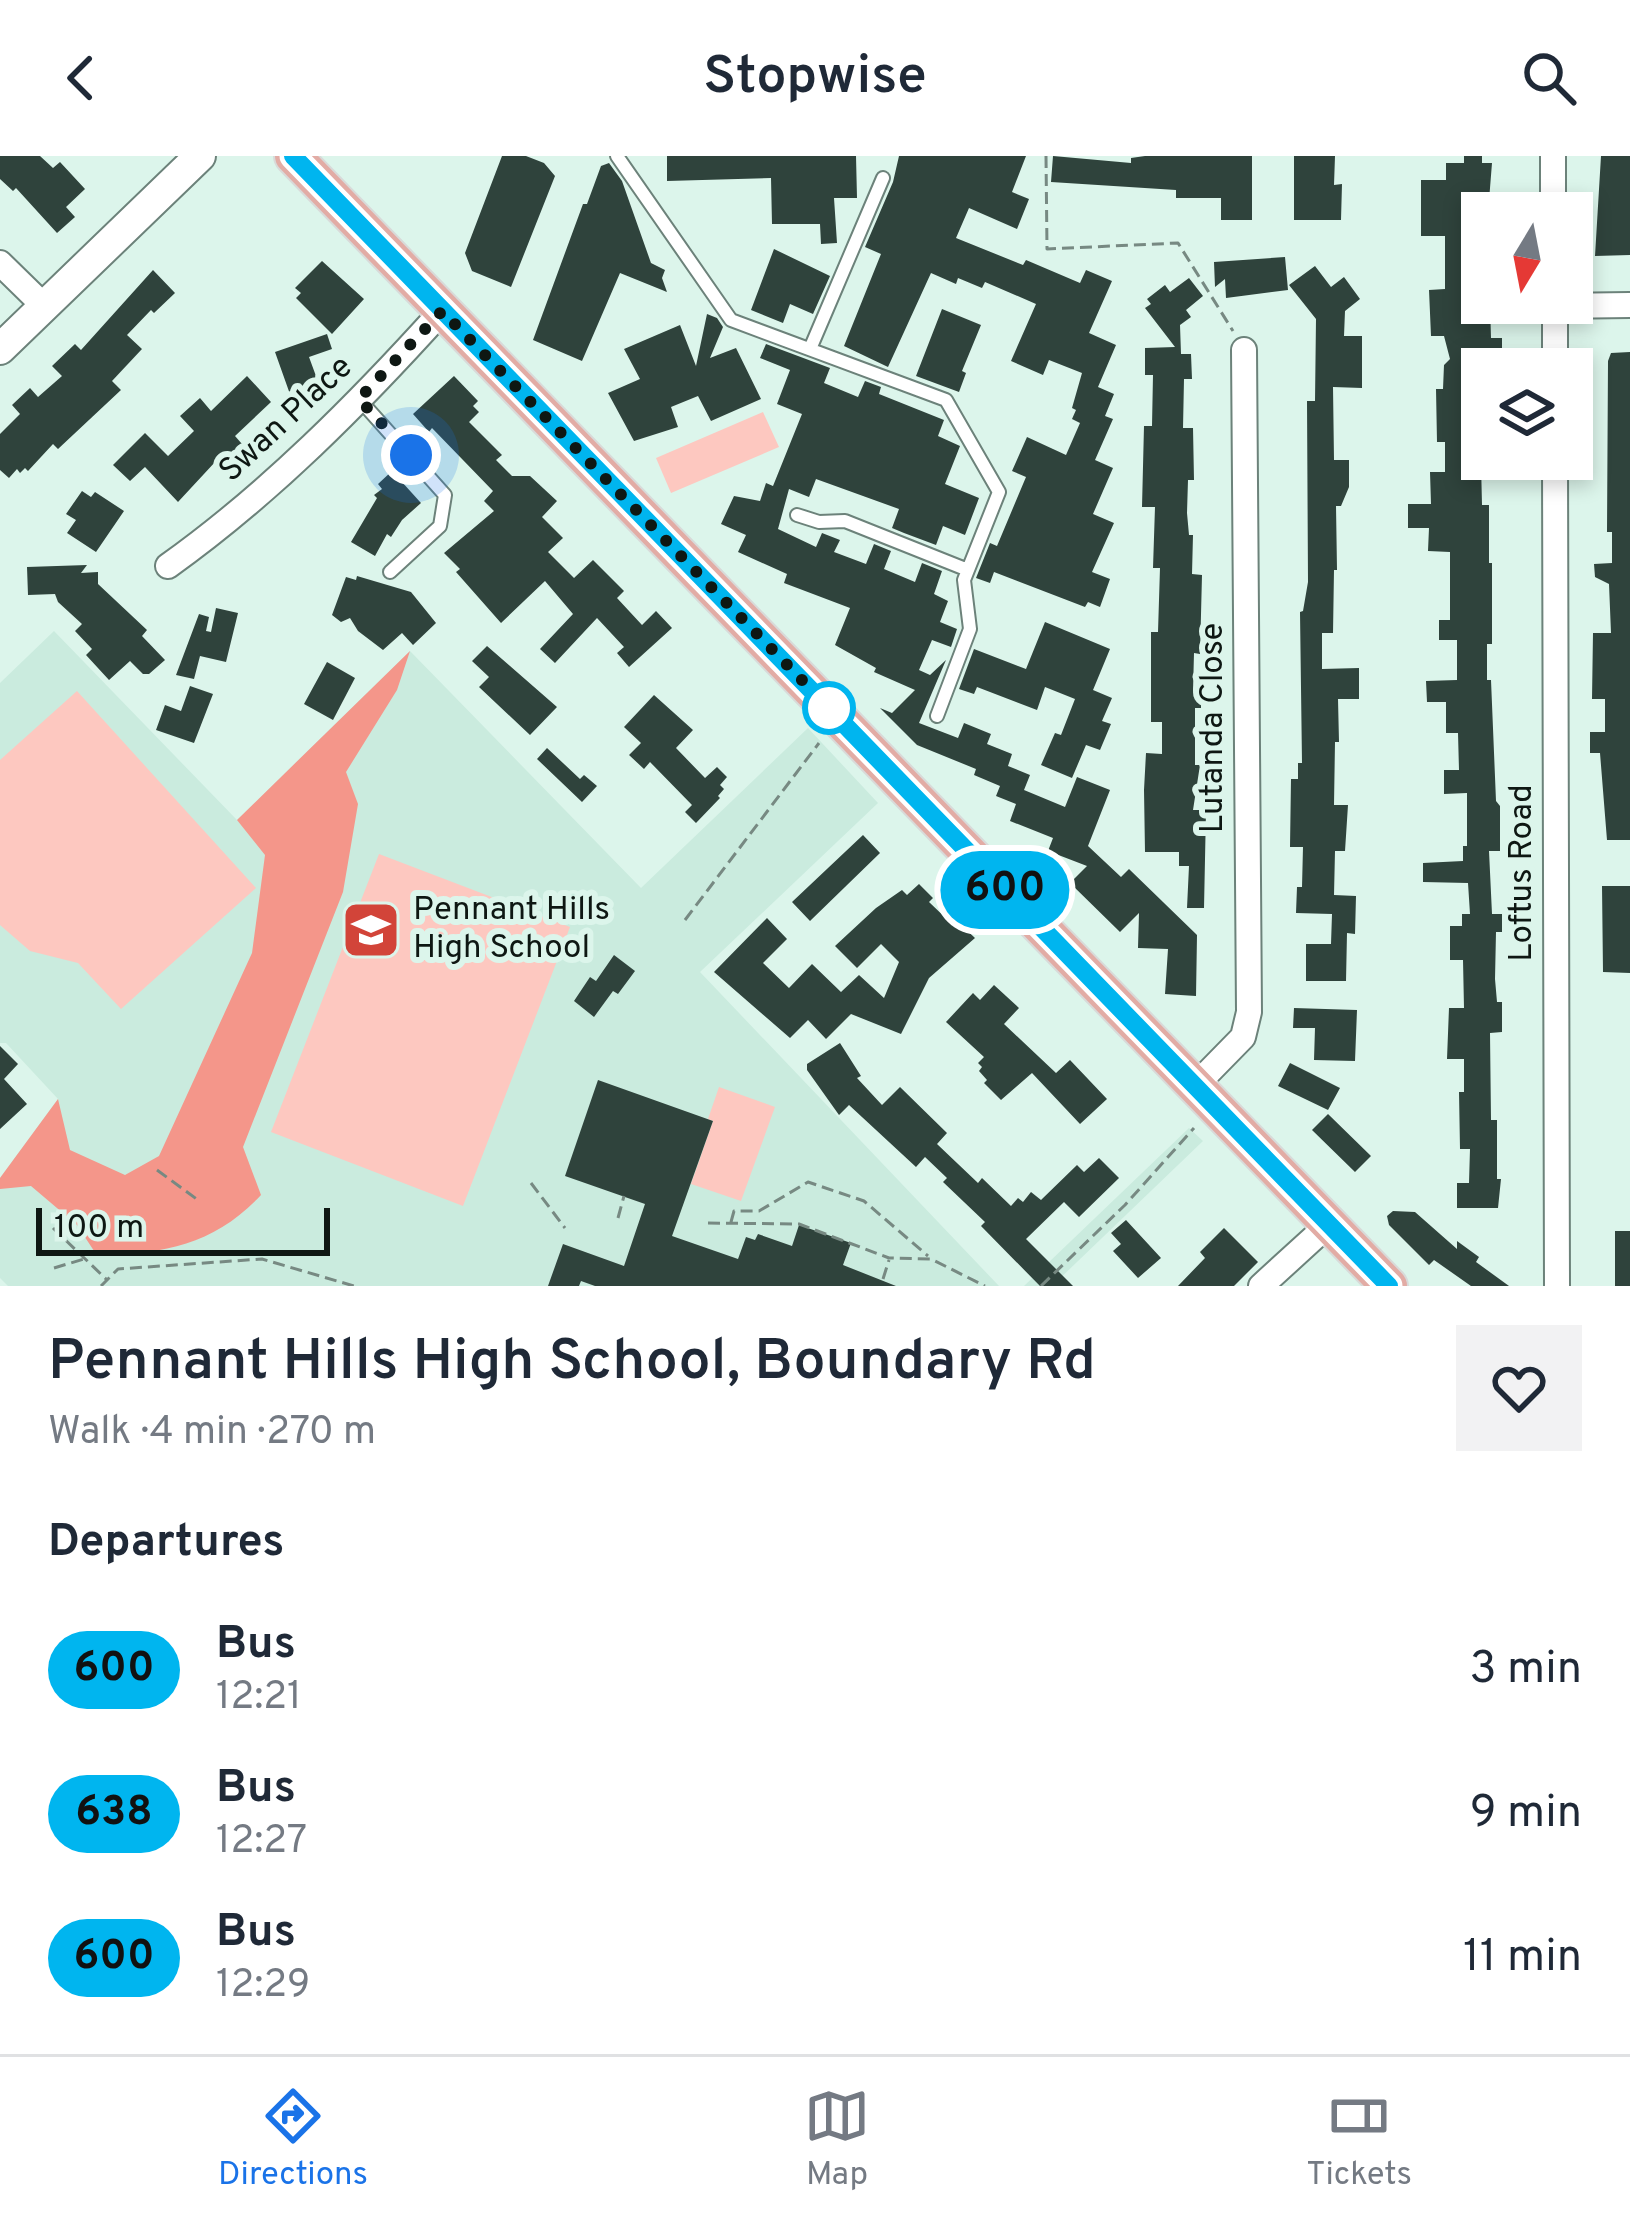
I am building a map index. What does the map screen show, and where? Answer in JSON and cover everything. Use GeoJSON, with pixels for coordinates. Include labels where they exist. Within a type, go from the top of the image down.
{"type":"FeatureCollection","features":[{"type":"Feature","properties":{"kind":"main road"},"geometry":{"type":"LineString","coordinates":[[293,156],[1389,1286]]}},
{"type":"Feature","properties":{"kind":"street"},"geometry":{"type":"LineString","coordinates":[[0,349],[200,156]]}},
{"type":"Feature","properties":{"kind":"street"},"geometry":{"type":"LineString","coordinates":[[1552,156],[1553,192]]}},
{"type":"Feature","properties":{"kind":"street"},"geometry":{"type":"LineString","coordinates":[[0,263],[44,306]]}},
{"type":"Feature","properties":{"kind":"street"},"geometry":{"type":"LineString","coordinates":[[1593,305],[1630,305]]}},
{"type":"Feature","properties":{"kind":"street","name":"Swan Place"},"geometry":{"type":"LineString","coordinates":[[168,566],[214,532],[359,399],[442,311]]}},
{"type":"Feature","properties":{"kind":"street","name":"Lutanda Close"},"geometry":{"type":"LineString","coordinates":[[1195,1086],[1243,1037],[1249,1012],[1244,350]]}},
{"type":"Feature","properties":{"kind":"street","name":"Loftus Road"},"geometry":{"type":"LineString","coordinates":[[1555,480],[1557,1286]]}},
{"type":"Feature","properties":{"kind":"street"},"geometry":{"type":"LineString","coordinates":[[1261,1286],[1329,1224]]}},
{"type":"Feature","properties":{"kind":"lane"},"geometry":{"type":"LineString","coordinates":[[616,156],[731,320],[946,400],[1000,492],[964,580],[970,628],[937,716]]}},
{"type":"Feature","properties":{"kind":"lane"},"geometry":{"type":"LineString","coordinates":[[810,349],[883,178]]}},
{"type":"Feature","properties":{"kind":"lane"},"geometry":{"type":"LineString","coordinates":[[359,399],[445,495],[440,526],[390,572]]}},
{"type":"Feature","properties":{"kind":"lane"},"geometry":{"type":"LineString","coordinates":[[797,515],[819,522],[845,521],[968,570]]}},
{"type":"Feature","properties":{"kind":"path"},"geometry":{"type":"LineString","coordinates":[[1046,156],[1047,250],[1178,243],[1244,350]]}},
{"type":"Feature","properties":{"kind":"path"},"geometry":{"type":"LineString","coordinates":[[685,920],[840,719]]}},
{"type":"Feature","properties":{"kind":"path"},"geometry":{"type":"LineString","coordinates":[[1041,1286],[1125,1205],[1196,1126]]}},
{"type":"Feature","properties":{"kind":"path"},"geometry":{"type":"LineString","coordinates":[[157,1170],[198,1200]]}},
{"type":"Feature","properties":{"kind":"path"},"geometry":{"type":"LineString","coordinates":[[730,1223],[734,1211],[765,1209],[808,1182],[864,1201],[931,1258],[986,1286]]}},
{"type":"Feature","properties":{"kind":"path"},"geometry":{"type":"LineString","coordinates":[[531,1183],[565,1228]]}},
{"type":"Feature","properties":{"kind":"path"},"geometry":{"type":"LineString","coordinates":[[618,1218],[624,1196]]}},
{"type":"Feature","properties":{"kind":"path"},"geometry":{"type":"LineString","coordinates":[[708,1223],[799,1224],[890,1258],[931,1258]]}},
{"type":"Feature","properties":{"kind":"path"},"geometry":{"type":"LineString","coordinates":[[53,1228],[107,1280]]}},
{"type":"Feature","properties":{"kind":"path"},"geometry":{"type":"LineString","coordinates":[[883,1279],[890,1258]]}},
{"type":"Feature","properties":{"kind":"path"},"geometry":{"type":"LineString","coordinates":[[54,1268],[85,1259]]}},
{"type":"Feature","properties":{"kind":"path"},"geometry":{"type":"LineString","coordinates":[[101,1286],[118,1269],[262,1259],[354,1286]]}},
{"type":"Feature","properties":{"kind":"shaded area"},"geometry":{"type":"Polygon","coordinates":[[[763,412],[779,447],[671,493],[656,458],[763,412]]]}},
{"type":"Feature","properties":{"kind":"shaded area","name":"Pennant Hills High School"},"geometry":{"type":"Polygon","coordinates":[[[54,631],[237,820],[410,651],[641,888],[808,728],[878,803],[700,972],[999,1286],[8,1286],[0,1278],[0,1178],[58,1099],[6,1043],[0,1043],[0,683],[54,631]]]}},
{"type":"Feature","properties":{"kind":"shaded area"},"geometry":{"type":"Polygon","coordinates":[[[410,651],[397,690],[346,772],[358,804],[343,892],[243,1147],[261,1195],[225,1225],[186,1244],[96,1254],[77,1225],[31,1186],[0,1189],[0,1178],[58,1099],[70,1150],[125,1175],[159,1156],[252,953],[265,855],[237,820],[410,651]]]}},
{"type":"Feature","properties":{"kind":"shaded area"},"geometry":{"type":"Polygon","coordinates":[[[77,691],[256,888],[121,1009],[78,963],[30,951],[0,925],[0,760],[77,691]]]}},
{"type":"Feature","properties":{"kind":"shaded area"},"geometry":{"type":"Polygon","coordinates":[[[379,854],[570,927],[463,1206],[271,1132],[379,854]]]}},
{"type":"Feature","properties":{"kind":"shaded area"},"geometry":{"type":"Polygon","coordinates":[[[719,1087],[775,1107],[741,1201],[691,1184],[713,1121],[708,1119],[719,1087]]]}},
{"type":"Feature","properties":{"kind":"shaded area"},"geometry":{"type":"Polygon","coordinates":[[[1189,1128],[1203,1141],[1052,1286],[1024,1286],[1189,1128]]]}},
{"type":"Feature","properties":{"kind":"building"},"geometry":{"type":"Polygon","coordinates":[[[0,156],[40,156],[53,168],[60,162],[85,189],[66,207],[75,217],[57,233],[16,188],[13,191],[0,179],[0,156]]]}},
{"type":"Feature","properties":{"kind":"building"},"geometry":{"type":"Polygon","coordinates":[[[502,156],[526,156],[544,163],[555,176],[511,287],[472,271],[465,253],[502,156]]]}},
{"type":"Feature","properties":{"kind":"building"},"geometry":{"type":"Polygon","coordinates":[[[667,156],[856,156],[857,198],[834,198],[837,243],[821,244],[820,224],[772,224],[771,178],[667,181],[667,156]]]}},
{"type":"Feature","properties":{"kind":"building"},"geometry":{"type":"Polygon","coordinates":[[[899,156],[1026,156],[1012,192],[1029,199],[1017,229],[969,208],[956,238],[1080,283],[1086,270],[1112,281],[1089,333],[1116,345],[1098,387],[1114,394],[1105,416],[1113,419],[1095,460],[1113,468],[1093,514],[1114,523],[1092,572],[1110,579],[1100,607],[1088,602],[1085,607],[994,572],[990,583],[976,578],[990,543],[997,546],[1026,477],[1012,471],[1027,437],[1066,455],[1080,423],[1072,419],[1076,410],[1072,408],[1082,373],[1049,360],[1043,375],[1011,361],[1036,304],[985,282],[982,288],[958,278],[956,284],[931,273],[888,367],[844,346],[881,254],[865,247],[899,156]]]}},
{"type":"Feature","properties":{"kind":"building"},"geometry":{"type":"Polygon","coordinates":[[[1053,156],[1131,163],[1131,158],[1145,156],[1252,156],[1252,220],[1221,220],[1221,198],[1176,198],[1176,190],[1051,182],[1053,156]]]}},
{"type":"Feature","properties":{"kind":"building"},"geometry":{"type":"Polygon","coordinates":[[[1294,156],[1335,156],[1334,185],[1342,184],[1341,220],[1294,220],[1294,156]]]}},
{"type":"Feature","properties":{"kind":"building"},"geometry":{"type":"Polygon","coordinates":[[[1464,156],[1482,156],[1482,163],[1492,163],[1490,192],[1461,192],[1461,324],[1491,324],[1491,338],[1502,338],[1502,348],[1461,348],[1461,480],[1481,480],[1482,505],[1489,505],[1492,563],[1487,680],[1491,680],[1500,851],[1489,851],[1492,914],[1502,914],[1502,932],[1496,932],[1495,979],[1497,1002],[1502,1002],[1502,1032],[1490,1033],[1491,1120],[1497,1120],[1497,1179],[1501,1179],[1498,1208],[1457,1208],[1457,1183],[1469,1183],[1470,1149],[1460,1149],[1464,1059],[1447,1059],[1449,1008],[1464,1008],[1463,960],[1450,960],[1450,926],[1462,926],[1462,914],[1470,914],[1468,883],[1423,882],[1423,863],[1463,861],[1463,846],[1467,846],[1467,793],[1444,794],[1444,770],[1459,770],[1458,733],[1446,733],[1446,702],[1427,702],[1426,681],[1457,680],[1457,640],[1439,640],[1439,620],[1450,620],[1450,552],[1428,551],[1429,528],[1408,528],[1408,504],[1431,504],[1430,472],[1445,472],[1445,442],[1437,442],[1436,389],[1443,389],[1444,365],[1450,359],[1444,336],[1431,336],[1429,290],[1445,289],[1445,236],[1421,236],[1421,180],[1446,180],[1446,163],[1464,163],[1464,156]]]}},
{"type":"Feature","properties":{"kind":"building"},"geometry":{"type":"Polygon","coordinates":[[[1601,156],[1630,156],[1630,255],[1595,256],[1601,156]]]}},
{"type":"Feature","properties":{"kind":"building"},"geometry":{"type":"Polygon","coordinates":[[[609,163],[622,181],[651,263],[665,270],[662,278],[667,292],[620,273],[582,361],[533,340],[583,204],[587,204],[601,166],[609,163]]]}},
{"type":"Feature","properties":{"kind":"building"},"geometry":{"type":"Polygon","coordinates":[[[774,249],[830,276],[813,314],[790,304],[783,323],[751,310],[774,249]]]}},
{"type":"Feature","properties":{"kind":"building"},"geometry":{"type":"Polygon","coordinates":[[[1285,257],[1288,290],[1226,298],[1225,279],[1215,287],[1214,262],[1285,257]]]}},
{"type":"Feature","properties":{"kind":"building"},"geometry":{"type":"Polygon","coordinates":[[[322,261],[364,299],[332,334],[296,298],[301,293],[295,288],[322,261]]]}},
{"type":"Feature","properties":{"kind":"building"},"geometry":{"type":"Polygon","coordinates":[[[1315,266],[1331,287],[1344,277],[1360,299],[1345,311],[1344,336],[1362,336],[1362,388],[1333,387],[1334,460],[1349,460],[1349,487],[1341,506],[1336,506],[1333,633],[1322,633],[1322,669],[1359,668],[1359,699],[1338,699],[1339,742],[1335,742],[1334,805],[1348,805],[1345,851],[1335,851],[1334,895],[1356,896],[1355,934],[1347,933],[1346,981],[1306,981],[1306,944],[1331,944],[1332,914],[1296,913],[1303,847],[1290,847],[1291,779],[1298,779],[1298,763],[1302,763],[1300,612],[1308,582],[1307,401],[1315,401],[1316,319],[1289,285],[1315,266]]]}},
{"type":"Feature","properties":{"kind":"building"},"geometry":{"type":"Polygon","coordinates":[[[153,270],[175,293],[127,335],[142,349],[112,381],[121,390],[58,449],[53,444],[28,471],[17,469],[9,478],[0,470],[0,434],[20,414],[12,405],[30,388],[38,397],[62,376],[52,366],[75,344],[81,350],[153,270]]]}},
{"type":"Feature","properties":{"kind":"building"},"geometry":{"type":"Polygon","coordinates":[[[1189,278],[1203,296],[1186,310],[1191,317],[1180,325],[1181,354],[1191,354],[1192,379],[1184,379],[1183,428],[1193,428],[1194,480],[1188,480],[1187,513],[1189,535],[1193,535],[1192,574],[1202,575],[1200,654],[1194,653],[1193,691],[1201,691],[1201,708],[1195,708],[1195,765],[1200,765],[1193,810],[1206,810],[1204,908],[1187,908],[1189,866],[1179,866],[1179,852],[1145,852],[1146,753],[1162,754],[1162,722],[1151,722],[1151,632],[1158,632],[1160,568],[1153,568],[1155,507],[1142,507],[1144,426],[1152,426],[1153,375],[1145,375],[1145,348],[1175,347],[1145,308],[1151,304],[1147,299],[1165,285],[1170,292],[1189,278]]]}},
{"type":"Feature","properties":{"kind":"building"},"geometry":{"type":"Polygon","coordinates":[[[942,309],[981,325],[962,371],[966,373],[959,392],[916,376],[942,309]]]}},
{"type":"Feature","properties":{"kind":"building"},"geometry":{"type":"Polygon","coordinates":[[[707,314],[723,327],[710,358],[736,348],[761,399],[711,421],[698,396],[671,407],[678,427],[634,441],[608,393],[640,379],[624,349],[680,325],[696,366],[707,314]]]}},
{"type":"Feature","properties":{"kind":"building"},"geometry":{"type":"Polygon","coordinates":[[[327,334],[332,349],[309,357],[320,387],[291,397],[275,352],[327,334]]]}},
{"type":"Feature","properties":{"kind":"building"},"geometry":{"type":"Polygon","coordinates":[[[766,344],[830,368],[824,383],[858,397],[865,381],[881,387],[879,394],[944,420],[938,436],[960,446],[945,484],[979,498],[965,535],[943,526],[936,545],[904,533],[892,528],[899,509],[816,479],[809,497],[789,489],[778,529],[816,547],[822,533],[840,540],[834,552],[866,564],[874,544],[891,551],[884,569],[915,582],[922,563],[942,571],[934,594],[948,601],[940,622],[957,629],[951,647],[932,640],[919,670],[930,675],[946,660],[919,723],[958,738],[964,723],[991,734],[987,744],[1012,754],[1008,766],[1030,775],[1024,790],[1065,807],[1077,777],[1110,790],[1088,846],[1121,877],[1129,869],[1197,935],[1196,996],[1165,994],[1168,949],[1138,948],[1139,913],[1120,932],[1070,883],[1087,866],[1048,851],[1053,838],[1010,821],[1016,804],[996,796],[1000,786],[974,775],[976,769],[917,745],[880,708],[892,713],[915,690],[874,672],[876,668],[835,645],[850,608],[784,583],[787,574],[738,552],[746,535],[721,524],[734,496],[760,501],[766,483],[773,486],[802,414],[777,404],[790,370],[760,358],[766,344]]]}},
{"type":"Feature","properties":{"kind":"building"},"geometry":{"type":"Polygon","coordinates":[[[1630,352],[1630,840],[1607,840],[1600,753],[1590,753],[1590,732],[1605,732],[1605,699],[1592,699],[1593,633],[1611,633],[1609,584],[1595,577],[1594,564],[1612,563],[1612,532],[1607,532],[1608,361],[1611,353],[1630,352]]]}},
{"type":"Feature","properties":{"kind":"building"},"geometry":{"type":"Polygon","coordinates":[[[247,376],[271,402],[235,436],[242,444],[219,465],[216,461],[178,502],[145,467],[130,481],[113,465],[145,433],[168,456],[194,431],[180,416],[200,398],[211,411],[247,376]]]}},
{"type":"Feature","properties":{"kind":"building"},"geometry":{"type":"Polygon","coordinates":[[[454,376],[478,401],[473,406],[479,412],[469,422],[502,455],[496,460],[512,476],[530,476],[557,501],[542,517],[563,538],[548,552],[574,578],[593,560],[624,591],[617,598],[642,625],[656,611],[672,628],[629,667],[617,653],[624,647],[597,618],[555,663],[540,649],[573,614],[545,581],[501,623],[444,553],[494,511],[484,501],[493,491],[413,414],[454,376]]]}},
{"type":"Feature","properties":{"kind":"building"},"geometry":{"type":"Polygon","coordinates":[[[392,471],[421,503],[391,537],[387,534],[375,556],[351,542],[377,498],[374,495],[382,489],[378,484],[392,471]]]}},
{"type":"Feature","properties":{"kind":"building"},"geometry":{"type":"Polygon","coordinates":[[[82,491],[91,497],[95,492],[124,511],[96,552],[67,533],[76,520],[66,514],[82,491]]]}},
{"type":"Feature","properties":{"kind":"building"},"geometry":{"type":"Polygon","coordinates":[[[87,565],[81,573],[98,572],[98,584],[147,630],[142,636],[165,660],[149,674],[130,661],[109,680],[86,655],[92,649],[75,631],[82,624],[55,594],[28,595],[27,567],[87,565]]]}},
{"type":"Feature","properties":{"kind":"building"},"geometry":{"type":"Polygon","coordinates":[[[357,576],[411,592],[436,623],[413,645],[402,633],[383,650],[358,631],[350,618],[341,622],[332,615],[346,577],[356,580],[357,576]]]}},
{"type":"Feature","properties":{"kind":"building"},"geometry":{"type":"Polygon","coordinates":[[[216,608],[238,613],[226,662],[200,656],[194,679],[176,675],[199,614],[209,617],[206,631],[211,632],[216,608]]]}},
{"type":"Feature","properties":{"kind":"building"},"geometry":{"type":"Polygon","coordinates":[[[1045,622],[1110,649],[1093,690],[1112,698],[1102,721],[1111,724],[1100,750],[1086,745],[1072,778],[1041,765],[1055,733],[1061,735],[1075,699],[1045,687],[1037,710],[977,687],[974,694],[959,689],[974,649],[1026,669],[1045,622]]]}},
{"type":"Feature","properties":{"kind":"building"},"geometry":{"type":"Polygon","coordinates":[[[487,646],[557,707],[530,735],[479,687],[489,677],[472,661],[487,646]]]}},
{"type":"Feature","properties":{"kind":"building"},"geometry":{"type":"Polygon","coordinates":[[[327,662],[355,678],[333,720],[304,704],[327,662]]]}},
{"type":"Feature","properties":{"kind":"building"},"geometry":{"type":"Polygon","coordinates":[[[190,686],[213,694],[194,743],[156,730],[165,705],[181,711],[190,686]]]}},
{"type":"Feature","properties":{"kind":"building"},"geometry":{"type":"Polygon","coordinates":[[[654,695],[693,730],[676,748],[705,778],[717,767],[727,777],[720,785],[724,789],[720,798],[696,823],[685,812],[692,805],[650,762],[644,769],[629,755],[641,743],[624,727],[654,695]]]}},
{"type":"Feature","properties":{"kind":"building"},"geometry":{"type":"Polygon","coordinates":[[[547,748],[580,779],[584,775],[597,786],[582,802],[537,759],[547,748]]]}},
{"type":"Feature","properties":{"kind":"building"},"geometry":{"type":"Polygon","coordinates":[[[863,835],[880,853],[810,921],[792,902],[863,835]]]}},
{"type":"Feature","properties":{"kind":"building"},"geometry":{"type":"Polygon","coordinates":[[[919,884],[933,898],[929,902],[975,938],[929,978],[901,1034],[851,1014],[826,1039],[808,1020],[790,1038],[714,972],[767,918],[787,939],[763,963],[789,988],[812,964],[841,992],[859,975],[884,998],[899,962],[881,944],[857,968],[835,946],[876,908],[902,890],[907,895],[919,884]]]}},
{"type":"Feature","properties":{"kind":"building"},"geometry":{"type":"Polygon","coordinates":[[[1602,886],[1630,886],[1630,973],[1603,972],[1602,886]]]}},
{"type":"Feature","properties":{"kind":"building"},"geometry":{"type":"Polygon","coordinates":[[[614,955],[635,971],[594,1017],[574,1001],[590,977],[596,981],[614,955]]]}},
{"type":"Feature","properties":{"kind":"building"},"geometry":{"type":"Polygon","coordinates":[[[994,985],[1019,1008],[1004,1024],[1056,1073],[1070,1060],[1107,1099],[1080,1124],[1032,1073],[1001,1100],[979,1071],[978,1063],[984,1057],[946,1022],[973,993],[980,1000],[994,985]]]}},
{"type":"Feature","properties":{"kind":"building"},"geometry":{"type":"Polygon","coordinates":[[[1294,1008],[1357,1010],[1355,1061],[1314,1060],[1315,1028],[1293,1028],[1294,1008]]]}},
{"type":"Feature","properties":{"kind":"building"},"geometry":{"type":"Polygon","coordinates":[[[840,1043],[861,1076],[857,1078],[882,1105],[900,1087],[947,1133],[937,1144],[1011,1206],[1018,1198],[1023,1202],[1031,1192],[1041,1200],[1077,1165],[1084,1172],[1099,1158],[1119,1178],[1079,1217],[1064,1202],[1026,1239],[1073,1286],[1040,1286],[981,1226],[985,1222],[943,1182],[947,1178],[925,1157],[916,1167],[849,1105],[839,1115],[807,1064],[840,1043]]]}},
{"type":"Feature","properties":{"kind":"building"},"geometry":{"type":"Polygon","coordinates":[[[0,1046],[18,1064],[4,1079],[27,1104],[0,1129],[0,1046]]]}},
{"type":"Feature","properties":{"kind":"building"},"geometry":{"type":"Polygon","coordinates":[[[1290,1063],[1340,1088],[1328,1110],[1278,1086],[1290,1063]]]}},
{"type":"Feature","properties":{"kind":"building"},"geometry":{"type":"Polygon","coordinates":[[[598,1080],[713,1121],[672,1236],[738,1259],[746,1237],[755,1240],[758,1234],[792,1246],[799,1225],[851,1243],[843,1265],[896,1286],[595,1286],[581,1281],[579,1286],[548,1286],[563,1244],[624,1266],[645,1204],[565,1176],[598,1080]]]}},
{"type":"Feature","properties":{"kind":"building"},"geometry":{"type":"Polygon","coordinates":[[[1328,1114],[1371,1156],[1355,1172],[1312,1130],[1328,1114]]]}},
{"type":"Feature","properties":{"kind":"building"},"geometry":{"type":"Polygon","coordinates":[[[1393,1211],[1415,1212],[1457,1249],[1457,1241],[1479,1257],[1476,1262],[1509,1286],[1471,1286],[1434,1260],[1429,1265],[1389,1225],[1387,1216],[1393,1211]]]}},
{"type":"Feature","properties":{"kind":"building"},"geometry":{"type":"Polygon","coordinates":[[[1126,1220],[1161,1258],[1138,1278],[1113,1251],[1121,1244],[1111,1233],[1126,1220]]]}},
{"type":"Feature","properties":{"kind":"building"},"geometry":{"type":"Polygon","coordinates":[[[1224,1228],[1258,1262],[1234,1286],[1178,1286],[1205,1258],[1200,1252],[1224,1228]]]}},
{"type":"Feature","properties":{"kind":"building"},"geometry":{"type":"Polygon","coordinates":[[[1615,1231],[1630,1231],[1630,1286],[1615,1286],[1615,1231]]]}},
{"type":"Feature","properties":{"kind":"bus line","name":"600"},"geometry":{"type":"LineString","coordinates":[[293,156],[1389,1286]]}},
{"type":"Feature","properties":{"kind":"place","name":"Pennant Hills High School"},"geometry":{"type":"Point","coordinates":[371,930]}},
{"type":"Feature","properties":{"kind":"route"},"geometry":{"type":"LineString","coordinates":[[411,455],[359,399],[442,311],[840,719],[829,708]]}}]}
